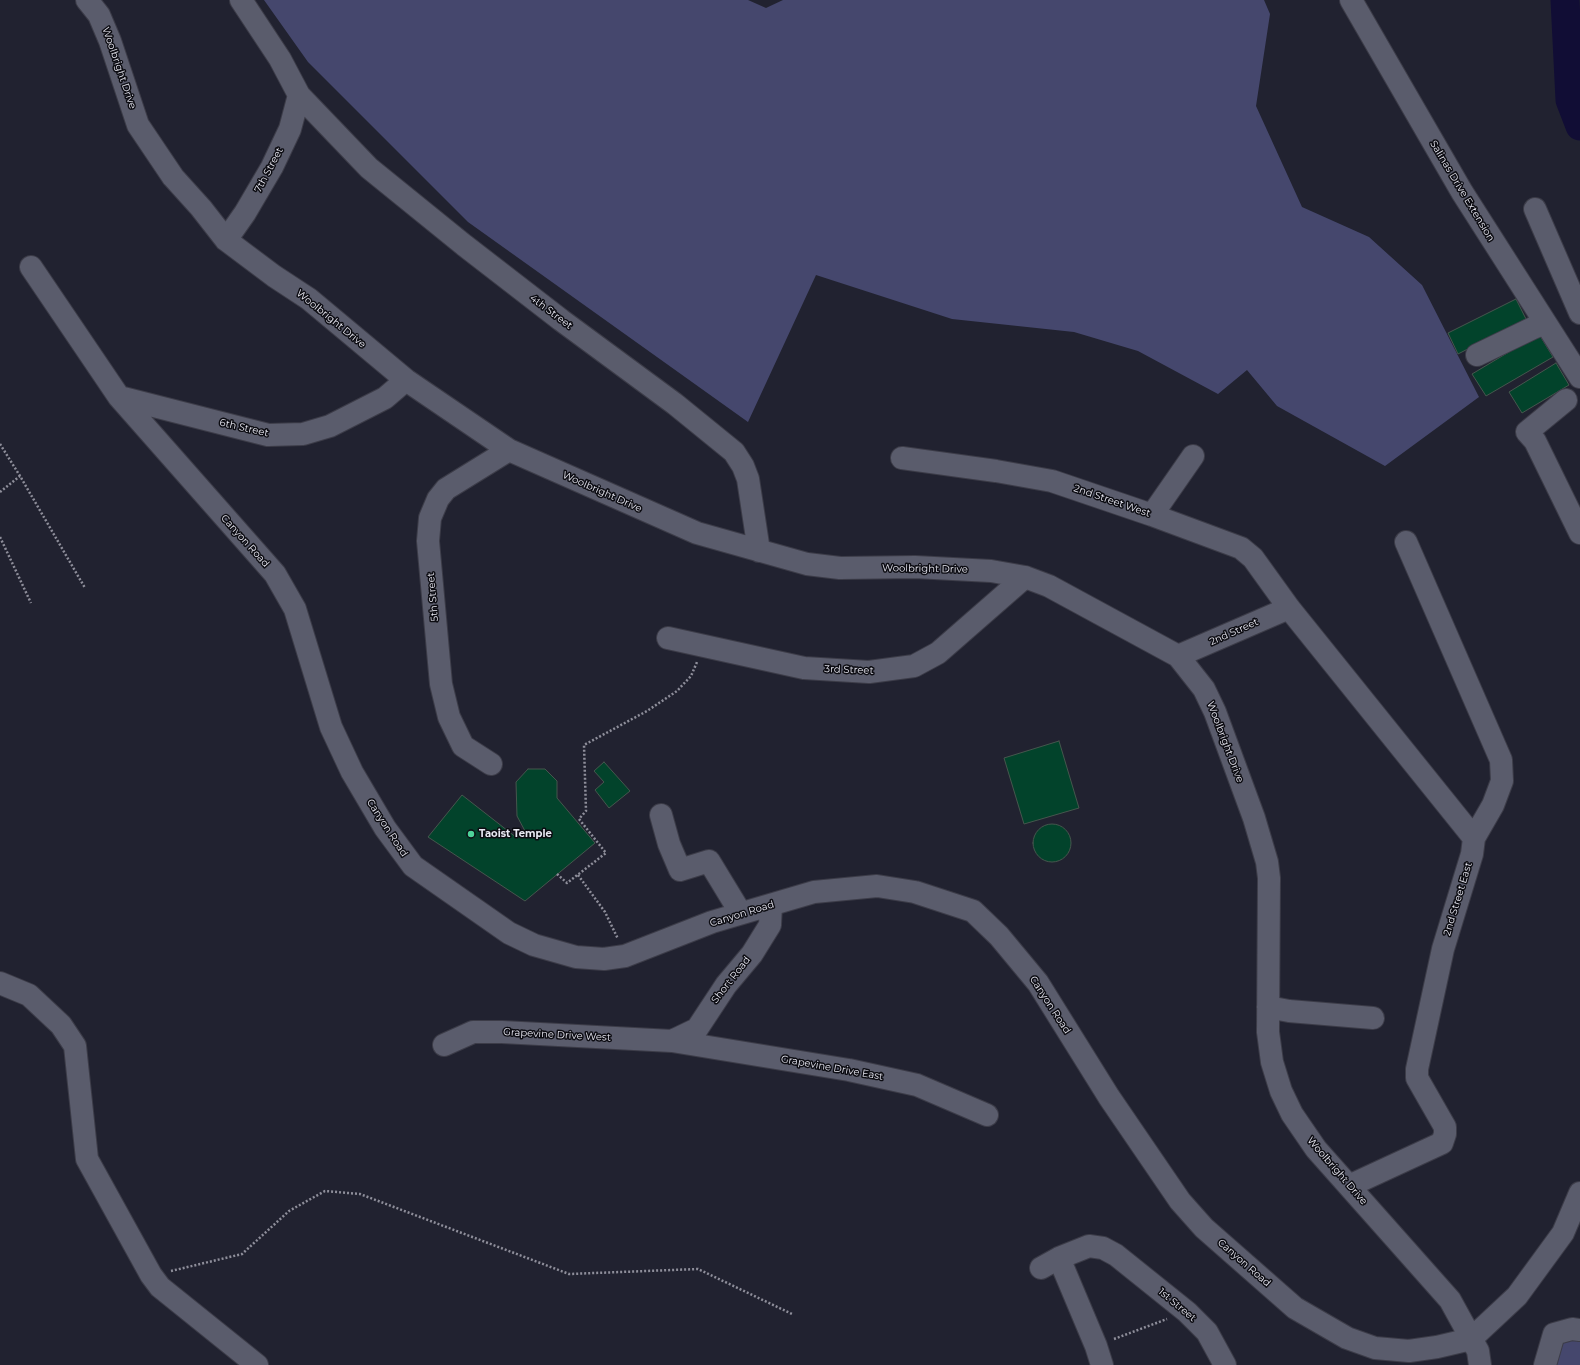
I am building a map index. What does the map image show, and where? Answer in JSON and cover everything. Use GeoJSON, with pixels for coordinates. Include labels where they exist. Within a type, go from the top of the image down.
{"type":"FeatureCollection","features":[{"type":"Feature","properties":{"kind":"street","name":"Woolbright Drive"},"geometry":{"type":"LineString","coordinates":[[87,0],[99,15],[110,41],[138,125],[173,177],[201,208],[226,240],[274,276],[309,299],[406,380],[509,450],[697,533],[807,564],[840,568],[915,567],[991,571],[1024,577],[1049,586],[1178,656],[1204,689],[1215,712],[1254,818],[1267,862],[1269,878],[1268,1032],[1272,1062],[1281,1091],[1292,1114],[1316,1149],[1450,1300],[1478,1352],[1480,1365]]}},
{"type":"Feature","properties":{"kind":"street","name":"4th Street"},"geometry":{"type":"LineString","coordinates":[[241,0],[280,58],[299,95],[369,168],[470,250],[561,320],[675,404],[734,452],[743,466],[748,479],[759,551]]}},
{"type":"Feature","properties":{"kind":"street","name":"Salinas Drive Extension"},"geometry":{"type":"LineString","coordinates":[[1351,0],[1462,192],[1545,323],[1578,367]]}},
{"type":"Feature","properties":{"kind":"street","name":"7th Street"},"geometry":{"type":"LineString","coordinates":[[226,240],[245,213],[272,167],[290,128],[299,95]]}},
{"type":"Feature","properties":{"kind":"street"},"geometry":{"type":"LineString","coordinates":[[1535,209],[1580,313]]}},
{"type":"Feature","properties":{"kind":"street","name":"Canyon Road"},"geometry":{"type":"LineString","coordinates":[[32,267],[119,397],[275,574],[295,609],[331,727],[352,772],[385,828],[413,866],[509,932],[534,945],[576,957],[604,958],[625,956],[740,912],[771,905],[814,892],[877,886],[914,892],[973,911],[999,936],[1038,983],[1109,1097],[1180,1201],[1204,1228],[1296,1308],[1347,1338],[1375,1348],[1409,1351],[1437,1347],[1471,1339],[1517,1296],[1562,1233],[1580,1193]]}},
{"type":"Feature","properties":{"kind":"street"},"geometry":{"type":"LineString","coordinates":[[1477,355],[1545,323]]}},
{"type":"Feature","properties":{"kind":"street","name":"6th Street"},"geometry":{"type":"LineString","coordinates":[[119,397],[268,435],[303,434],[330,426],[385,398],[406,380]]}},
{"type":"Feature","properties":{"kind":"street"},"geometry":{"type":"LineString","coordinates":[[1566,400],[1527,432],[1536,441],[1580,533]]}},
{"type":"Feature","properties":{"kind":"street","name":"5th Street"},"geometry":{"type":"LineString","coordinates":[[491,764],[463,746],[449,717],[441,684],[428,541],[430,518],[438,499],[446,489],[509,450]]}},
{"type":"Feature","properties":{"kind":"street"},"geometry":{"type":"LineString","coordinates":[[1152,515],[1193,456]]}},
{"type":"Feature","properties":{"kind":"street","name":"2nd Street West"},"geometry":{"type":"LineString","coordinates":[[902,458],[996,471],[1052,481],[1152,515],[1241,548],[1254,558],[1289,608]]}},
{"type":"Feature","properties":{"kind":"street"},"geometry":{"type":"LineString","coordinates":[[1289,608],[1474,838],[1494,805],[1502,781],[1501,760],[1406,542]]}},
{"type":"Feature","properties":{"kind":"street","name":"3rd Street"},"geometry":{"type":"LineString","coordinates":[[668,638],[804,668],[869,672],[914,666],[938,653],[1024,577]]}},
{"type":"Feature","properties":{"kind":"street","name":"2nd Street"},"geometry":{"type":"LineString","coordinates":[[1178,656],[1289,608]]}},
{"type":"Feature","properties":{"kind":"street"},"geometry":{"type":"LineString","coordinates":[[661,815],[669,844],[680,870],[709,861],[740,912]]}},
{"type":"Feature","properties":{"kind":"street","name":"2nd Street East"},"geometry":{"type":"LineString","coordinates":[[1349,1186],[1442,1143],[1445,1134],[1445,1127],[1417,1078],[1417,1069],[1443,949],[1472,854],[1474,838]]}},
{"type":"Feature","properties":{"kind":"street","name":"Short Road"},"geometry":{"type":"LineString","coordinates":[[672,1041],[697,1029],[726,985],[752,954],[770,925],[771,905]]}},
{"type":"Feature","properties":{"kind":"street"},"geometry":{"type":"LineString","coordinates":[[0,983],[29,995],[61,1025],[74,1046],[87,1159],[151,1275],[160,1287],[257,1365]]}},
{"type":"Feature","properties":{"kind":"street"},"geometry":{"type":"LineString","coordinates":[[1268,1007],[1290,1011],[1373,1018]]}},
{"type":"Feature","properties":{"kind":"street","name":"Grapevine Drive West"},"geometry":{"type":"LineString","coordinates":[[444,1045],[473,1032],[502,1032],[672,1041]]}},
{"type":"Feature","properties":{"kind":"street","name":"Grapevine Drive East"},"geometry":{"type":"LineString","coordinates":[[672,1041],[849,1070],[917,1085],[987,1115]]}},
{"type":"Feature","properties":{"kind":"street","name":"1st Street"},"geometry":{"type":"LineString","coordinates":[[1059,1258],[1089,1246],[1102,1248],[1116,1255],[1187,1312],[1207,1332],[1225,1365]]}},
{"type":"Feature","properties":{"kind":"street"},"geometry":{"type":"LineString","coordinates":[[1041,1268],[1059,1258],[1099,1355]]}},
{"type":"Feature","properties":{"kind":"street"},"geometry":{"type":"LineString","coordinates":[[1545,1365],[1554,1334],[1576,1329]]}},
{"type":"Feature","properties":{"kind":"path"},"geometry":{"type":"LineString","coordinates":[[0,444],[85,588]]}},
{"type":"Feature","properties":{"kind":"path"},"geometry":{"type":"LineString","coordinates":[[0,492],[20,476]]}},
{"type":"Feature","properties":{"kind":"path"},"geometry":{"type":"LineString","coordinates":[[0,537],[32,603]]}},
{"type":"Feature","properties":{"kind":"path"},"geometry":{"type":"LineString","coordinates":[[557,874],[567,883],[606,853],[579,819],[586,811],[584,745],[647,711],[677,691],[691,676],[704,645]]}},
{"type":"Feature","properties":{"kind":"path"},"geometry":{"type":"LineString","coordinates":[[578,875],[606,912],[625,956]]}},
{"type":"Feature","properties":{"kind":"path"},"geometry":{"type":"LineString","coordinates":[[165,1272],[242,1254],[289,1212],[325,1191],[360,1194],[569,1274],[698,1269],[792,1314]]}},
{"type":"Feature","properties":{"kind":"path"},"geometry":{"type":"LineString","coordinates":[[1099,1355],[1187,1312]]}},
{"type":"Feature","properties":{"kind":"shaded area"},"geometry":{"type":"Polygon","coordinates":[[[264,0],[748,0],[766,8],[783,0],[1264,0],[1270,14],[1256,106],[1302,207],[1369,237],[1422,285],[1479,397],[1385,466],[1277,406],[1247,370],[1218,394],[1138,351],[1074,332],[952,319],[816,275],[748,422],[468,222],[308,62],[264,0]]]}},
{"type":"Feature","properties":{"kind":"shaded area"},"geometry":{"type":"Polygon","coordinates":[[[1580,1329],[1580,1365],[1556,1365],[1562,1342],[1580,1329]]]}},
{"type":"Feature","properties":{"kind":"building"},"geometry":{"type":"Polygon","coordinates":[[[1516,299],[1526,319],[1458,354],[1448,333],[1516,299]]]}},
{"type":"Feature","properties":{"kind":"building"},"geometry":{"type":"Polygon","coordinates":[[[1539,334],[1553,357],[1486,396],[1472,374],[1539,334]]]}},
{"type":"Feature","properties":{"kind":"building"},"geometry":{"type":"Polygon","coordinates":[[[1556,363],[1569,385],[1522,413],[1509,392],[1556,363]]]}},
{"type":"Feature","properties":{"kind":"building"},"geometry":{"type":"Polygon","coordinates":[[[1059,741],[1079,808],[1024,824],[1004,758],[1059,741]]]}},
{"type":"Feature","properties":{"kind":"building"},"geometry":{"type":"Polygon","coordinates":[[[604,762],[630,791],[609,808],[595,790],[604,782],[594,771],[604,762]]]}},
{"type":"Feature","properties":{"kind":"building","name":"Taoist Temple"},"geometry":{"type":"Polygon","coordinates":[[[528,769],[545,769],[557,781],[557,798],[595,843],[525,901],[428,837],[462,795],[517,838],[525,831],[517,816],[516,782],[528,769]]]}},
{"type":"Feature","properties":{"kind":"building"},"geometry":{"type":"Polygon","coordinates":[[[1048,824],[1056,824],[1066,829],[1070,836],[1070,850],[1066,857],[1056,862],[1048,862],[1038,857],[1036,854],[1033,847],[1033,839],[1038,829],[1041,827],[1048,824]]]}},
{"type":"Feature","properties":{"kind":"waterway"},"geometry":{"type":"LineString","coordinates":[[1565,0],[1570,100],[1580,126]]}},
{"type":"Feature","properties":{"kind":"place","name":"Taoist Temple"},"geometry":{"type":"Point","coordinates":[471,834]}}]}
